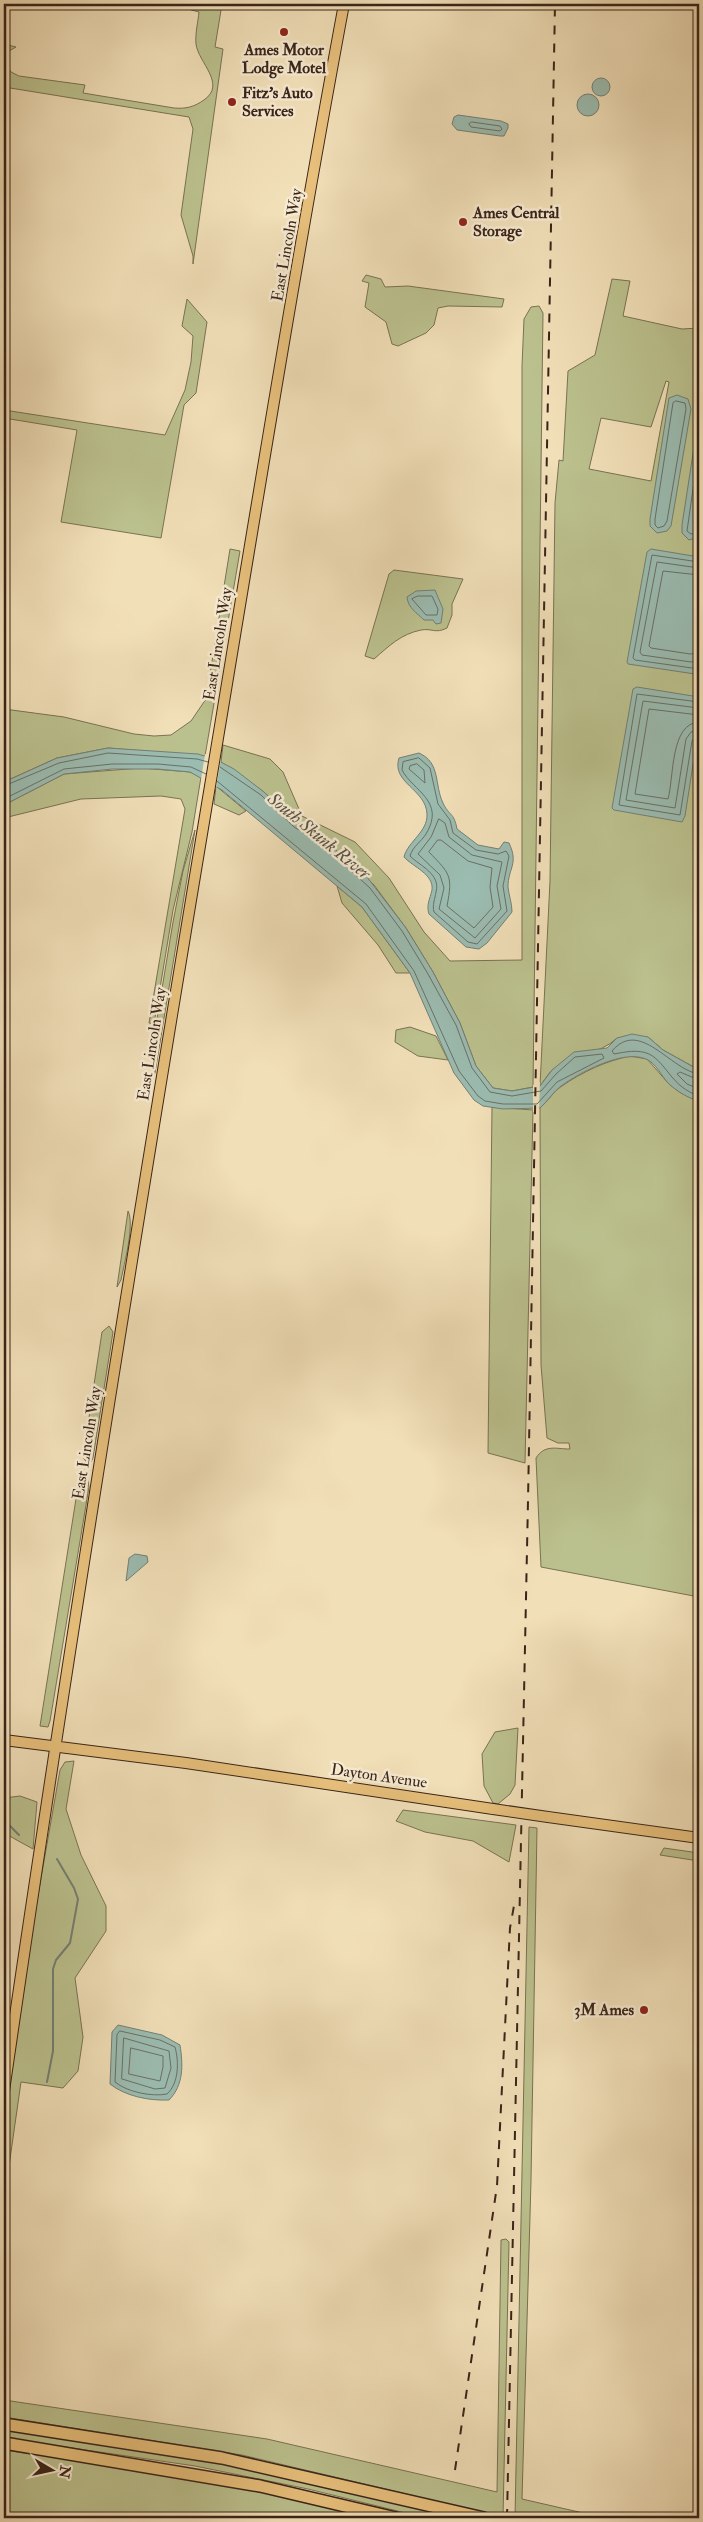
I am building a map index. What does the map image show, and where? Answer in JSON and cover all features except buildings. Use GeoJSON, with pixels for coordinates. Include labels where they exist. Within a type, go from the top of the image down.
{"type":"FeatureCollection","features":[{"type":"Feature","properties":{"kind":"highway"},"geometry":{"type":"LineString","coordinates":[[4,2424],[222,2458],[484,2518]]}},
{"type":"Feature","properties":{"kind":"highway"},"geometry":{"type":"LineString","coordinates":[[4,2443],[260,2486],[396,2518]]}},
{"type":"Feature","properties":{"kind":"main road","name":"East Lincoln Way"},"geometry":{"type":"LineString","coordinates":[[4,2091],[54,1746],[207,803],[344,4]]}},
{"type":"Feature","properties":{"kind":"main road","name":"Dayton Avenue"},"geometry":{"type":"LineString","coordinates":[[4,1740],[186,1763],[699,1838]]}},
{"type":"Feature","properties":{"kind":"green space"},"geometry":{"type":"Polygon","coordinates":[[[169,4],[222,4],[215,47],[223,49],[193,264],[193,256],[181,215],[193,129],[189,117],[4,87],[4,44],[16,47],[9,51],[6,65],[11,72],[19,76],[85,85],[83,93],[174,108],[186,108],[197,104],[210,94],[213,87],[212,80],[196,44],[199,12],[169,4]]]}},
{"type":"Feature","properties":{"kind":"green space"},"geometry":{"type":"Polygon","coordinates":[[[366,275],[381,279],[385,287],[408,286],[504,299],[502,307],[448,306],[438,308],[434,325],[426,333],[398,346],[392,344],[386,322],[365,307],[369,283],[362,281],[366,275]]]}},
{"type":"Feature","properties":{"kind":"green space"},"geometry":{"type":"Polygon","coordinates":[[[612,279],[630,281],[623,316],[682,329],[699,328],[699,1070],[663,1050],[648,1037],[617,1038],[602,1048],[560,1065],[550,1072],[540,1086],[550,881],[555,503],[559,460],[563,461],[568,371],[595,355],[612,279]],[[666,381],[651,427],[601,418],[589,469],[651,481],[669,382],[666,381]]]}},
{"type":"Feature","properties":{"kind":"green space"},"geometry":{"type":"Polygon","coordinates":[[[187,299],[207,322],[196,393],[184,405],[161,538],[61,522],[77,430],[4,418],[4,410],[165,435],[185,390],[191,362],[193,336],[182,326],[187,299]]]}},
{"type":"Feature","properties":{"kind":"green space"},"geometry":{"type":"Polygon","coordinates":[[[539,306],[543,313],[533,1087],[512,1091],[493,1088],[476,1066],[460,1023],[433,972],[406,928],[374,885],[348,860],[292,819],[264,792],[221,762],[223,745],[270,759],[283,772],[302,816],[355,842],[389,878],[424,932],[450,961],[522,960],[522,366],[524,319],[531,307],[539,306]]]}},
{"type":"Feature","properties":{"kind":"green space"},"geometry":{"type":"Polygon","coordinates":[[[230,549],[240,551],[205,756],[108,748],[57,758],[4,782],[4,709],[64,717],[134,734],[154,736],[171,735],[191,721],[206,699],[230,549]]]}},
{"type":"Feature","properties":{"kind":"green space"},"geometry":{"type":"Polygon","coordinates":[[[394,570],[463,579],[452,604],[452,615],[447,628],[439,631],[421,630],[407,634],[374,659],[365,656],[389,574],[394,570]]]}},
{"type":"Feature","properties":{"kind":"green space"},"geometry":{"type":"Polygon","coordinates":[[[141,768],[190,772],[201,777],[192,832],[173,910],[154,1024],[149,1023],[185,809],[181,799],[161,796],[81,799],[4,818],[4,805],[64,774],[141,768]]]}},
{"type":"Feature","properties":{"kind":"green space"},"geometry":{"type":"Polygon","coordinates":[[[216,786],[246,811],[239,815],[214,804],[216,786]]]}},
{"type":"Feature","properties":{"kind":"green space"},"geometry":{"type":"Polygon","coordinates":[[[195,830],[155,1073],[152,1077],[156,1025],[173,922],[183,871],[195,830]]]}},
{"type":"Feature","properties":{"kind":"green space"},"geometry":{"type":"Polygon","coordinates":[[[337,886],[362,907],[410,973],[396,973],[378,945],[342,903],[337,886]]]}},
{"type":"Feature","properties":{"kind":"green space"},"geometry":{"type":"Polygon","coordinates":[[[410,1027],[436,1036],[448,1060],[418,1056],[395,1042],[396,1030],[410,1027]]]}},
{"type":"Feature","properties":{"kind":"green space"},"geometry":{"type":"Polygon","coordinates":[[[630,1056],[647,1059],[669,1084],[681,1093],[699,1101],[699,1597],[541,1567],[536,1458],[547,1449],[570,1449],[569,1443],[558,1443],[547,1438],[541,1365],[540,1108],[559,1088],[578,1076],[603,1064],[630,1056]]]}},
{"type":"Feature","properties":{"kind":"green space"},"geometry":{"type":"Polygon","coordinates":[[[492,1107],[533,1110],[525,1463],[488,1453],[492,1107]]]}},
{"type":"Feature","properties":{"kind":"green space"},"geometry":{"type":"Polygon","coordinates":[[[128,1211],[130,1225],[128,1245],[121,1280],[117,1287],[128,1211]]]}},
{"type":"Feature","properties":{"kind":"green space"},"geometry":{"type":"Polygon","coordinates":[[[109,1326],[113,1332],[93,1458],[91,1462],[87,1463],[83,1457],[102,1332],[109,1326]]]}},
{"type":"Feature","properties":{"kind":"green space"},"geometry":{"type":"Polygon","coordinates":[[[83,1476],[87,1476],[89,1487],[50,1721],[48,1727],[40,1726],[79,1480],[83,1476]]]}},
{"type":"Feature","properties":{"kind":"green space"},"geometry":{"type":"Polygon","coordinates":[[[518,1728],[515,1785],[510,1794],[498,1804],[493,1803],[484,1786],[482,1754],[495,1732],[518,1728]]]}},
{"type":"Feature","properties":{"kind":"green space"},"geometry":{"type":"Polygon","coordinates":[[[74,1761],[66,1809],[81,1855],[106,1906],[106,1931],[75,1978],[83,2037],[78,2071],[63,2088],[21,2082],[7,2180],[4,2179],[4,2122],[34,1918],[60,1770],[65,1762],[74,1761]]]}},
{"type":"Feature","properties":{"kind":"green space"},"geometry":{"type":"Polygon","coordinates":[[[20,1796],[37,1802],[33,1849],[4,1833],[4,1798],[20,1796]]]}},
{"type":"Feature","properties":{"kind":"green space"},"geometry":{"type":"Polygon","coordinates":[[[403,1810],[516,1825],[509,1862],[473,1841],[425,1832],[396,1821],[403,1810]]]}},
{"type":"Feature","properties":{"kind":"green space"},"geometry":{"type":"Polygon","coordinates":[[[529,1827],[537,1828],[531,2180],[522,2499],[605,2518],[515,2518],[529,1827]]]}},
{"type":"Feature","properties":{"kind":"green space"},"geometry":{"type":"Polygon","coordinates":[[[664,1848],[699,1853],[699,1861],[660,1855],[664,1848]]]}},
{"type":"Feature","properties":{"kind":"green space"},"geometry":{"type":"Polygon","coordinates":[[[506,2239],[509,2242],[503,2517],[242,2455],[4,2417],[4,2400],[267,2439],[497,2492],[501,2240],[506,2239]]]}},
{"type":"Feature","properties":{"kind":"green space"},"geometry":{"type":"Polygon","coordinates":[[[4,2430],[215,2461],[461,2518],[426,2518],[308,2489],[195,2466],[4,2438],[4,2430]]]}},
{"type":"Feature","properties":{"kind":"green space"},"geometry":{"type":"Polygon","coordinates":[[[4,2450],[205,2479],[379,2518],[4,2518],[4,2450]]]}},
{"type":"Feature","properties":{"kind":"water"},"geometry":{"type":"Polygon","coordinates":[[[601,78],[607,81],[610,87],[607,93],[601,96],[595,93],[592,87],[595,81],[601,78]]]}},
{"type":"Feature","properties":{"kind":"water"},"geometry":{"type":"Polygon","coordinates":[[[588,94],[596,97],[599,105],[596,113],[588,116],[580,113],[577,105],[580,97],[588,94]]]}},
{"type":"Feature","properties":{"kind":"water"},"geometry":{"type":"Polygon","coordinates":[[[458,115],[501,121],[508,124],[508,128],[504,136],[457,130],[452,124],[454,117],[458,115]]]}},
{"type":"Feature","properties":{"kind":"water"},"geometry":{"type":"Polygon","coordinates":[[[677,395],[688,399],[691,409],[671,526],[667,531],[657,533],[650,526],[650,519],[669,398],[677,395]]]}},
{"type":"Feature","properties":{"kind":"water"},"geometry":{"type":"Polygon","coordinates":[[[699,415],[699,537],[689,540],[682,533],[682,525],[699,415]]]}},
{"type":"Feature","properties":{"kind":"water"},"geometry":{"type":"Polygon","coordinates":[[[651,549],[699,557],[699,665],[698,671],[695,674],[628,664],[627,662],[647,552],[651,549]]]}},
{"type":"Feature","properties":{"kind":"water"},"geometry":{"type":"Polygon","coordinates":[[[435,590],[443,609],[441,623],[436,624],[433,620],[424,620],[416,613],[409,604],[407,597],[416,591],[435,590]]]}},
{"type":"Feature","properties":{"kind":"water"},"geometry":{"type":"Polygon","coordinates":[[[637,687],[699,697],[699,726],[685,816],[682,822],[614,810],[612,808],[633,689],[637,687]]]}},
{"type":"Feature","properties":{"kind":"water","name":"South Skunk River"},"geometry":{"type":"Polygon","coordinates":[[[108,748],[198,754],[217,760],[234,769],[264,792],[292,819],[321,837],[367,877],[406,928],[433,972],[460,1023],[476,1066],[493,1088],[512,1091],[540,1086],[552,1070],[574,1052],[607,1048],[617,1038],[632,1034],[648,1037],[663,1050],[699,1070],[699,1101],[672,1087],[650,1061],[636,1057],[626,1057],[602,1064],[579,1075],[558,1088],[540,1108],[503,1109],[483,1106],[474,1100],[454,1073],[410,973],[362,907],[222,790],[190,772],[158,769],[112,769],[64,774],[4,805],[4,782],[57,758],[108,748]]]}},
{"type":"Feature","properties":{"kind":"water"},"geometry":{"type":"Polygon","coordinates":[[[419,753],[431,762],[434,768],[440,796],[445,807],[453,817],[457,829],[478,845],[499,849],[504,842],[509,843],[512,850],[513,861],[508,887],[512,912],[487,943],[479,949],[466,947],[429,914],[428,905],[432,884],[422,871],[404,857],[409,846],[424,826],[427,814],[421,798],[400,774],[398,767],[399,758],[419,753]]]}},
{"type":"Feature","properties":{"kind":"water"},"geometry":{"type":"Polygon","coordinates":[[[135,1554],[147,1556],[148,1562],[126,1581],[129,1558],[135,1554]]]}},
{"type":"Feature","properties":{"kind":"water"},"geometry":{"type":"Polygon","coordinates":[[[118,2025],[162,2035],[180,2045],[182,2067],[180,2081],[169,2100],[153,2100],[138,2097],[123,2092],[110,2084],[112,2032],[118,2025]]]}},
{"type":"Feature","properties":{"kind":"pier"},"geometry":{"type":"Polygon","coordinates":[[[205,754],[221,759],[216,789],[201,780],[205,754]]]}},
{"type":"Feature","properties":{"kind":"pier"},"geometry":{"type":"Polygon","coordinates":[[[540,1082],[539,1111],[533,1112],[533,1085],[540,1082]]]}},
{"type":"Feature","properties":{"kind":"waterway"},"geometry":{"type":"LineString","coordinates":[[4,1820],[19,1835]]}},
{"type":"Feature","properties":{"kind":"waterway"},"geometry":{"type":"LineString","coordinates":[[47,2082],[53,2051],[53,1969],[56,1960],[70,1943],[78,1899],[74,1888],[57,1859]]}},
{"type":"Feature","properties":{"kind":"railway"},"geometry":{"type":"LineString","coordinates":[[507,2518],[528,1501],[555,4]]}},
{"type":"Feature","properties":{"kind":"railway"},"geometry":{"type":"LineString","coordinates":[[455,2470],[497,2186],[510,1928],[515,1900]]}},
{"type":"Feature","properties":{"kind":"place","name":"Ames Motor Lodge Motel"},"geometry":{"type":"Point","coordinates":[284,32]}},
{"type":"Feature","properties":{"kind":"place","name":"Fitz's Auto Services"},"geometry":{"type":"Point","coordinates":[232,102]}},
{"type":"Feature","properties":{"kind":"place","name":"Ames Central Storage"},"geometry":{"type":"Point","coordinates":[463,222]}},
{"type":"Feature","properties":{"kind":"place","name":"3M Ames"},"geometry":{"type":"Point","coordinates":[644,2010]}}]}
